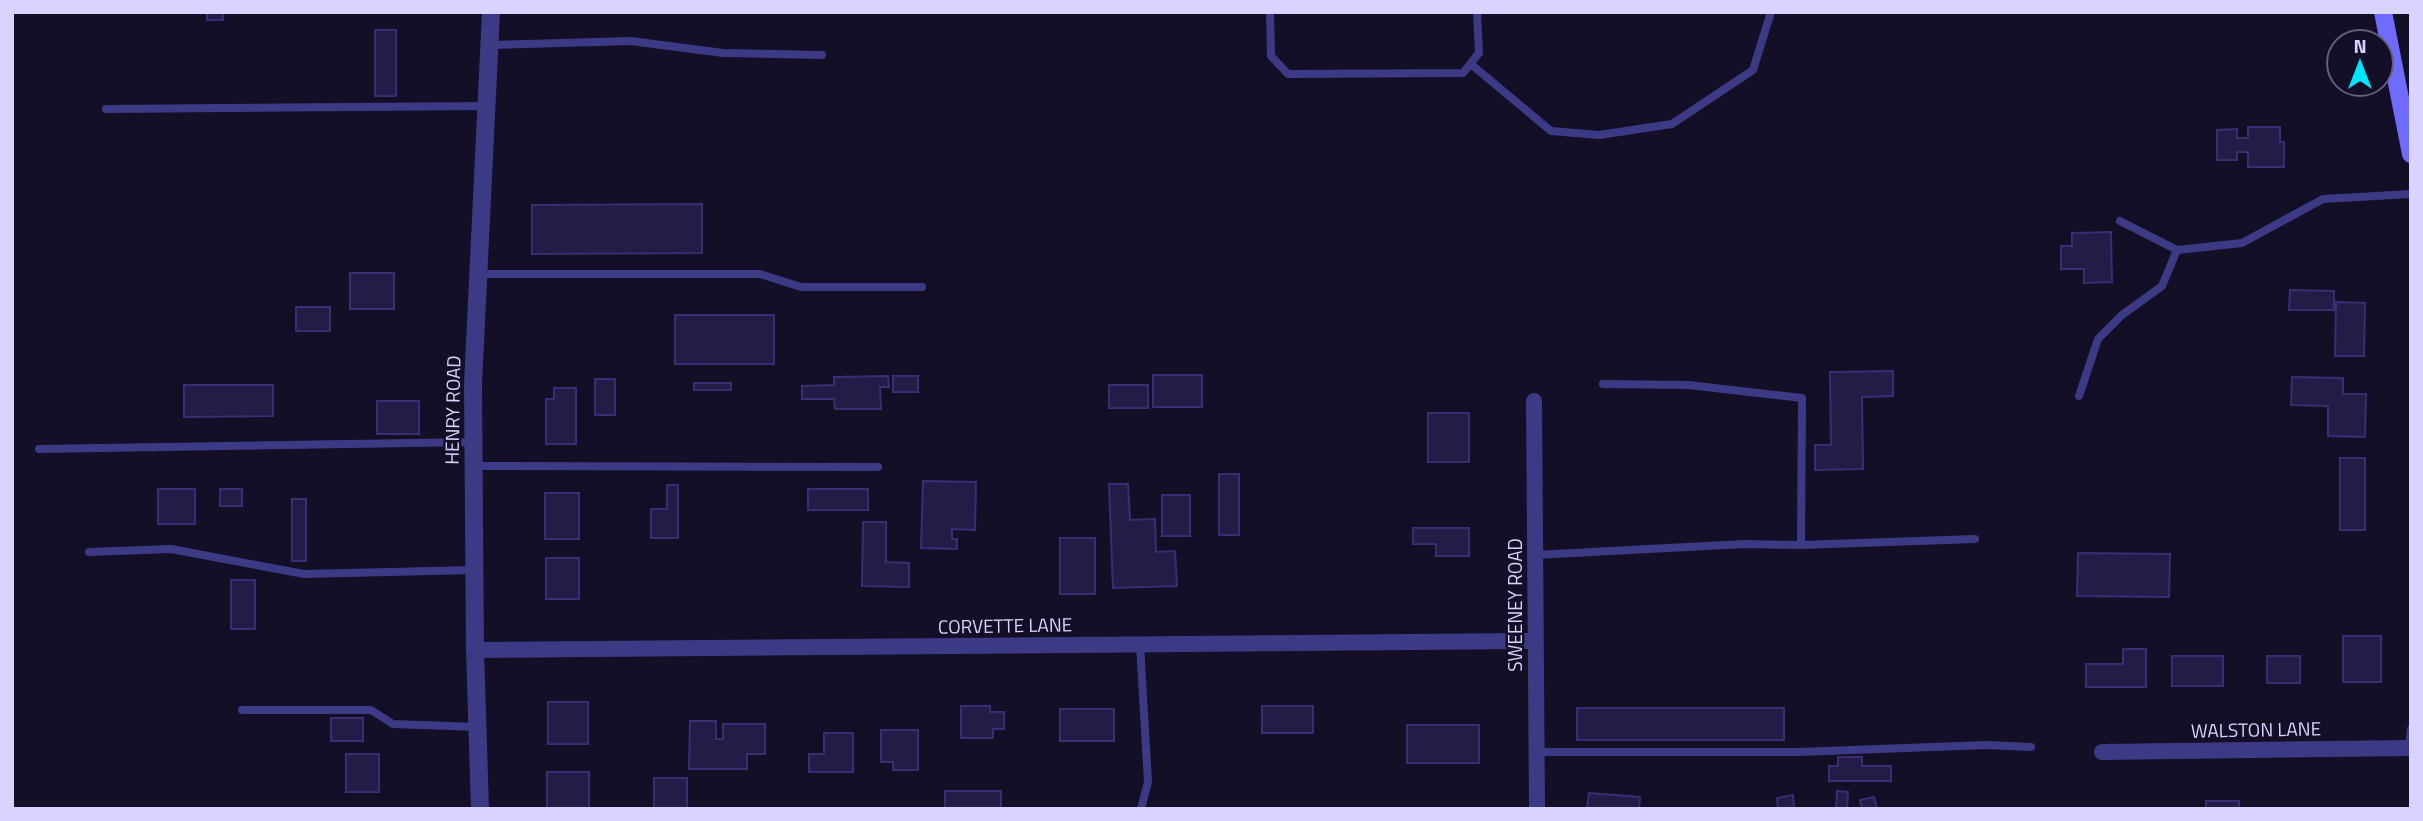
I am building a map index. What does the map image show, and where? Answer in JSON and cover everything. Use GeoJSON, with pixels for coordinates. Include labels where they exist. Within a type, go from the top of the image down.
{"type":"FeatureCollection","features":[{"type":"Feature","properties":{"kind":"main road"},"geometry":{"type":"LineString","coordinates":[[2383,12],[2411,154]]}},
{"type":"Feature","properties":{"kind":"street","name":"HENRY ROAD"},"geometry":{"type":"LineString","coordinates":[[480,809],[472,443],[491,12]]}},
{"type":"Feature","properties":{"kind":"street","name":"SWEENEY ROAD"},"geometry":{"type":"LineString","coordinates":[[1534,401],[1537,809]]}},
{"type":"Feature","properties":{"kind":"street","name":"CORVETTE LANE"},"geometry":{"type":"LineString","coordinates":[[475,650],[1536,641]]}},
{"type":"Feature","properties":{"kind":"street","name":"WALSTON LANE"},"geometry":{"type":"LineString","coordinates":[[2102,752],[2410,748]]}},
{"type":"Feature","properties":{"kind":"lane"},"geometry":{"type":"LineString","coordinates":[[1270,12],[1271,57],[1288,74],[1463,73],[1479,53],[1477,12]]}},
{"type":"Feature","properties":{"kind":"lane"},"geometry":{"type":"LineString","coordinates":[[1472,65],[1551,131],[1599,135],[1672,124],[1753,70],[1771,12]]}},
{"type":"Feature","properties":{"kind":"lane"},"geometry":{"type":"LineString","coordinates":[[489,45],[631,41],[733,54],[822,55]]}},
{"type":"Feature","properties":{"kind":"lane"},"geometry":{"type":"LineString","coordinates":[[106,109],[486,106]]}},
{"type":"Feature","properties":{"kind":"lane"},"geometry":{"type":"LineString","coordinates":[[2120,221],[2176,250],[2242,243],[2323,199],[2411,194]]}},
{"type":"Feature","properties":{"kind":"lane"},"geometry":{"type":"LineString","coordinates":[[2079,396],[2098,340],[2122,315],[2162,286],[2176,250]]}},
{"type":"Feature","properties":{"kind":"lane"},"geometry":{"type":"LineString","coordinates":[[478,274],[760,274],[801,287],[922,287]]}},
{"type":"Feature","properties":{"kind":"lane"},"geometry":{"type":"LineString","coordinates":[[1603,384],[1688,385],[1802,398],[1801,545]]}},
{"type":"Feature","properties":{"kind":"lane"},"geometry":{"type":"LineString","coordinates":[[39,449],[472,443]]}},
{"type":"Feature","properties":{"kind":"lane"},"geometry":{"type":"LineString","coordinates":[[472,466],[878,467]]}},
{"type":"Feature","properties":{"kind":"lane"},"geometry":{"type":"LineString","coordinates":[[1535,555],[1744,544],[1801,545],[1975,539]]}},
{"type":"Feature","properties":{"kind":"lane"},"geometry":{"type":"LineString","coordinates":[[89,552],[171,549],[304,574],[474,570]]}},
{"type":"Feature","properties":{"kind":"lane"},"geometry":{"type":"LineString","coordinates":[[1140,645],[1148,782],[1141,809]]}},
{"type":"Feature","properties":{"kind":"lane"},"geometry":{"type":"LineString","coordinates":[[242,710],[371,710],[393,724],[478,727]]}},
{"type":"Feature","properties":{"kind":"lane"},"geometry":{"type":"LineString","coordinates":[[2410,748],[2411,729]]}},
{"type":"Feature","properties":{"kind":"lane"},"geometry":{"type":"LineString","coordinates":[[1536,752],[1798,752],[1987,745],[2031,747]]}},
{"type":"Feature","properties":{"kind":"building"},"geometry":{"type":"Polygon","coordinates":[[[207,12],[223,12],[223,20],[207,20],[207,12]]]}},
{"type":"Feature","properties":{"kind":"building"},"geometry":{"type":"Polygon","coordinates":[[[375,30],[396,30],[396,96],[375,96],[375,30]]]}},
{"type":"Feature","properties":{"kind":"building"},"geometry":{"type":"Polygon","coordinates":[[[2248,127],[2280,127],[2280,142],[2284,142],[2284,167],[2248,167],[2248,152],[2237,152],[2237,160],[2217,160],[2217,130],[2237,129],[2237,138],[2248,138],[2248,127]]]}},
{"type":"Feature","properties":{"kind":"building"},"geometry":{"type":"Polygon","coordinates":[[[702,204],[702,253],[532,254],[532,205],[702,204]]]}},
{"type":"Feature","properties":{"kind":"building"},"geometry":{"type":"Polygon","coordinates":[[[2111,232],[2112,282],[2084,283],[2084,269],[2061,269],[2061,246],[2072,246],[2072,233],[2111,232]]]}},
{"type":"Feature","properties":{"kind":"building"},"geometry":{"type":"Polygon","coordinates":[[[350,273],[394,273],[394,309],[350,309],[350,273]]]}},
{"type":"Feature","properties":{"kind":"building"},"geometry":{"type":"Polygon","coordinates":[[[2290,290],[2334,291],[2334,310],[2289,310],[2290,290]]]}},
{"type":"Feature","properties":{"kind":"building"},"geometry":{"type":"Polygon","coordinates":[[[2336,302],[2365,303],[2364,356],[2335,356],[2336,302]]]}},
{"type":"Feature","properties":{"kind":"building"},"geometry":{"type":"Polygon","coordinates":[[[296,307],[330,307],[330,331],[296,331],[296,307]]]}},
{"type":"Feature","properties":{"kind":"building"},"geometry":{"type":"Polygon","coordinates":[[[675,315],[774,315],[774,364],[675,364],[675,315]]]}},
{"type":"Feature","properties":{"kind":"building"},"geometry":{"type":"Polygon","coordinates":[[[1893,371],[1893,396],[1862,397],[1863,469],[1815,470],[1815,445],[1831,445],[1830,372],[1893,371]]]}},
{"type":"Feature","properties":{"kind":"building"},"geometry":{"type":"Polygon","coordinates":[[[1153,375],[1202,375],[1202,407],[1153,407],[1153,375]]]}},
{"type":"Feature","properties":{"kind":"building"},"geometry":{"type":"Polygon","coordinates":[[[888,376],[889,387],[880,387],[881,409],[835,409],[834,399],[802,399],[802,386],[834,385],[834,377],[888,376]]]}},
{"type":"Feature","properties":{"kind":"building"},"geometry":{"type":"Polygon","coordinates":[[[893,376],[918,376],[918,392],[893,392],[893,376]]]}},
{"type":"Feature","properties":{"kind":"building"},"geometry":{"type":"Polygon","coordinates":[[[2292,377],[2343,378],[2343,394],[2366,394],[2365,437],[2328,436],[2328,406],[2291,405],[2292,377]]]}},
{"type":"Feature","properties":{"kind":"building"},"geometry":{"type":"Polygon","coordinates":[[[595,379],[615,379],[615,415],[595,415],[595,379]]]}},
{"type":"Feature","properties":{"kind":"building"},"geometry":{"type":"Polygon","coordinates":[[[694,383],[731,383],[731,390],[694,390],[694,383]]]}},
{"type":"Feature","properties":{"kind":"building"},"geometry":{"type":"Polygon","coordinates":[[[184,385],[273,385],[273,416],[184,417],[184,385]]]}},
{"type":"Feature","properties":{"kind":"building"},"geometry":{"type":"Polygon","coordinates":[[[1109,385],[1148,385],[1148,408],[1109,408],[1109,385]]]}},
{"type":"Feature","properties":{"kind":"building"},"geometry":{"type":"Polygon","coordinates":[[[554,388],[576,388],[576,444],[546,444],[546,399],[554,399],[554,388]]]}},
{"type":"Feature","properties":{"kind":"building"},"geometry":{"type":"Polygon","coordinates":[[[377,401],[419,401],[419,434],[377,434],[377,401]]]}},
{"type":"Feature","properties":{"kind":"building"},"geometry":{"type":"Polygon","coordinates":[[[1428,413],[1469,413],[1469,462],[1428,462],[1428,413]]]}},
{"type":"Feature","properties":{"kind":"building"},"geometry":{"type":"Polygon","coordinates":[[[2340,458],[2365,458],[2365,530],[2340,530],[2340,458]]]}},
{"type":"Feature","properties":{"kind":"building"},"geometry":{"type":"Polygon","coordinates":[[[1219,474],[1239,474],[1239,535],[1219,535],[1219,474]]]}},
{"type":"Feature","properties":{"kind":"building"},"geometry":{"type":"Polygon","coordinates":[[[923,481],[976,482],[975,530],[952,529],[952,539],[957,539],[957,549],[921,548],[923,481]]]}},
{"type":"Feature","properties":{"kind":"building"},"geometry":{"type":"Polygon","coordinates":[[[1109,484],[1128,484],[1130,520],[1155,519],[1156,552],[1175,551],[1177,586],[1113,588],[1109,484]]]}},
{"type":"Feature","properties":{"kind":"building"},"geometry":{"type":"Polygon","coordinates":[[[667,485],[678,485],[678,538],[651,538],[651,509],[667,509],[667,485]]]}},
{"type":"Feature","properties":{"kind":"building"},"geometry":{"type":"Polygon","coordinates":[[[158,489],[195,489],[195,524],[158,524],[158,489]]]}},
{"type":"Feature","properties":{"kind":"building"},"geometry":{"type":"Polygon","coordinates":[[[220,489],[242,489],[242,506],[220,506],[220,489]]]}},
{"type":"Feature","properties":{"kind":"building"},"geometry":{"type":"Polygon","coordinates":[[[808,489],[868,489],[868,510],[808,510],[808,489]]]}},
{"type":"Feature","properties":{"kind":"building"},"geometry":{"type":"Polygon","coordinates":[[[545,493],[579,493],[579,539],[545,539],[545,493]]]}},
{"type":"Feature","properties":{"kind":"building"},"geometry":{"type":"Polygon","coordinates":[[[1162,495],[1190,495],[1190,536],[1162,536],[1162,495]]]}},
{"type":"Feature","properties":{"kind":"building"},"geometry":{"type":"Polygon","coordinates":[[[292,499],[306,499],[306,561],[292,561],[292,499]]]}},
{"type":"Feature","properties":{"kind":"building"},"geometry":{"type":"Polygon","coordinates":[[[863,522],[886,522],[886,562],[909,563],[909,587],[862,586],[863,522]]]}},
{"type":"Feature","properties":{"kind":"building"},"geometry":{"type":"Polygon","coordinates":[[[1413,528],[1469,528],[1469,556],[1436,556],[1436,544],[1413,544],[1413,528]]]}},
{"type":"Feature","properties":{"kind":"building"},"geometry":{"type":"Polygon","coordinates":[[[1060,538],[1095,538],[1095,594],[1060,594],[1060,538]]]}},
{"type":"Feature","properties":{"kind":"building"},"geometry":{"type":"Polygon","coordinates":[[[2078,553],[2170,554],[2169,597],[2077,596],[2078,553]]]}},
{"type":"Feature","properties":{"kind":"building"},"geometry":{"type":"Polygon","coordinates":[[[546,558],[579,558],[579,599],[546,599],[546,558]]]}},
{"type":"Feature","properties":{"kind":"building"},"geometry":{"type":"Polygon","coordinates":[[[231,580],[255,580],[255,629],[231,629],[231,580]]]}},
{"type":"Feature","properties":{"kind":"building"},"geometry":{"type":"Polygon","coordinates":[[[2343,636],[2381,636],[2381,682],[2343,682],[2343,636]]]}},
{"type":"Feature","properties":{"kind":"building"},"geometry":{"type":"Polygon","coordinates":[[[2123,649],[2146,649],[2146,687],[2086,687],[2086,664],[2123,664],[2123,649]]]}},
{"type":"Feature","properties":{"kind":"building"},"geometry":{"type":"Polygon","coordinates":[[[2172,656],[2223,656],[2223,686],[2172,686],[2172,656]]]}},
{"type":"Feature","properties":{"kind":"building"},"geometry":{"type":"Polygon","coordinates":[[[2267,656],[2300,656],[2300,683],[2267,683],[2267,656]]]}},
{"type":"Feature","properties":{"kind":"building"},"geometry":{"type":"Polygon","coordinates":[[[548,702],[588,702],[588,744],[548,744],[548,702]]]}},
{"type":"Feature","properties":{"kind":"building"},"geometry":{"type":"Polygon","coordinates":[[[961,706],[990,706],[990,712],[1004,712],[1004,729],[993,729],[993,738],[961,738],[961,706]]]}},
{"type":"Feature","properties":{"kind":"building"},"geometry":{"type":"Polygon","coordinates":[[[1262,706],[1313,706],[1313,733],[1262,733],[1262,706]]]}},
{"type":"Feature","properties":{"kind":"building"},"geometry":{"type":"Polygon","coordinates":[[[1577,708],[1784,708],[1784,740],[1577,740],[1577,708]]]}},
{"type":"Feature","properties":{"kind":"building"},"geometry":{"type":"Polygon","coordinates":[[[1060,709],[1114,709],[1114,741],[1060,741],[1060,709]]]}},
{"type":"Feature","properties":{"kind":"building"},"geometry":{"type":"Polygon","coordinates":[[[331,718],[363,718],[363,741],[331,741],[331,718]]]}},
{"type":"Feature","properties":{"kind":"building"},"geometry":{"type":"Polygon","coordinates":[[[690,721],[716,721],[716,739],[723,739],[723,724],[765,724],[765,754],[747,754],[747,769],[689,769],[690,721]]]}},
{"type":"Feature","properties":{"kind":"building"},"geometry":{"type":"Polygon","coordinates":[[[1407,725],[1479,725],[1479,763],[1407,763],[1407,725]]]}},
{"type":"Feature","properties":{"kind":"building"},"geometry":{"type":"Polygon","coordinates":[[[881,730],[918,730],[918,770],[893,770],[893,762],[881,762],[881,730]]]}},
{"type":"Feature","properties":{"kind":"building"},"geometry":{"type":"Polygon","coordinates":[[[824,733],[853,733],[853,772],[809,772],[809,754],[824,754],[824,733]]]}},
{"type":"Feature","properties":{"kind":"building"},"geometry":{"type":"Polygon","coordinates":[[[346,754],[379,754],[379,792],[346,792],[346,754]]]}},
{"type":"Feature","properties":{"kind":"building"},"geometry":{"type":"Polygon","coordinates":[[[1838,757],[1862,757],[1862,766],[1891,766],[1891,781],[1829,781],[1829,766],[1838,766],[1838,757]]]}},
{"type":"Feature","properties":{"kind":"building"},"geometry":{"type":"Polygon","coordinates":[[[547,772],[589,772],[589,809],[547,809],[547,772]]]}},
{"type":"Feature","properties":{"kind":"building"},"geometry":{"type":"Polygon","coordinates":[[[654,778],[687,778],[687,809],[654,809],[654,778]]]}},
{"type":"Feature","properties":{"kind":"building"},"geometry":{"type":"Polygon","coordinates":[[[945,791],[1001,791],[1001,809],[945,809],[945,791]]]}},
{"type":"Feature","properties":{"kind":"building"},"geometry":{"type":"Polygon","coordinates":[[[1837,791],[1848,792],[1847,809],[1836,809],[1837,791]]]}},
{"type":"Feature","properties":{"kind":"building"},"geometry":{"type":"Polygon","coordinates":[[[1589,793],[1640,797],[1639,809],[1587,809],[1589,793]]]}},
{"type":"Feature","properties":{"kind":"building"},"geometry":{"type":"Polygon","coordinates":[[[1793,795],[1794,809],[1778,809],[1777,798],[1793,795]]]}},
{"type":"Feature","properties":{"kind":"building"},"geometry":{"type":"Polygon","coordinates":[[[1874,797],[1877,809],[1862,809],[1860,800],[1874,797]]]}},
{"type":"Feature","properties":{"kind":"building"},"geometry":{"type":"Polygon","coordinates":[[[2206,801],[2239,801],[2239,809],[2206,809],[2206,801]]]}}]}
